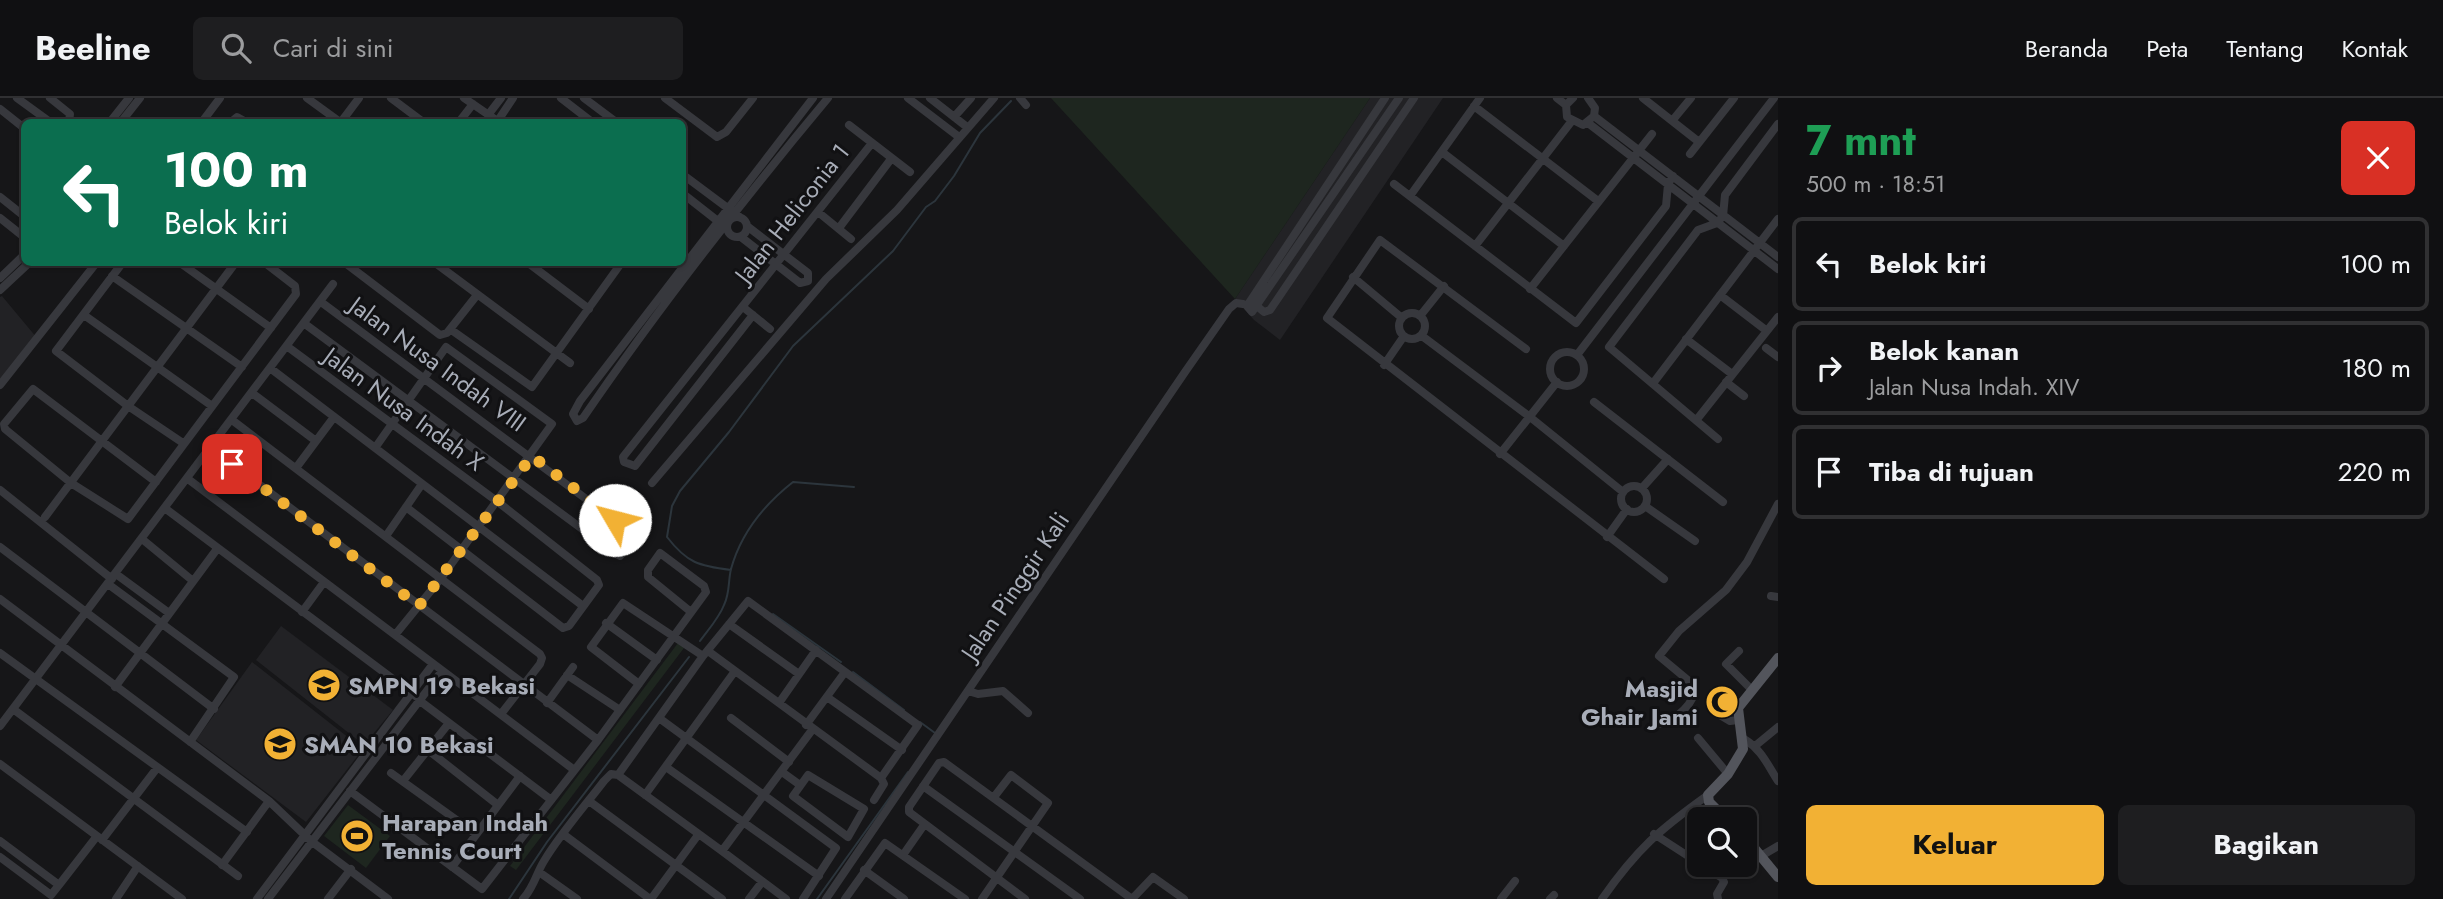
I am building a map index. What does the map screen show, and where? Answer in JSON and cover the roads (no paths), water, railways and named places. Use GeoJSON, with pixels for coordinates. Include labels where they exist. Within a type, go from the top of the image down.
{"type":"FeatureCollection","features":[{"type":"Feature","properties":{"kind":"main road"},"geometry":{"type":"LineString","coordinates":[[1714,807],[1708,796],[1728,774],[1743,749],[1744,739],[1738,720],[1738,708],[1778,658]]}},
{"type":"Feature","properties":{"kind":"main road"},"geometry":{"type":"LineString","coordinates":[[1757,851],[1778,877]]}},
{"type":"Feature","properties":{"kind":"street"},"geometry":{"type":"LineString","coordinates":[[17,98],[46,119]]}},
{"type":"Feature","properties":{"kind":"street"},"geometry":{"type":"LineString","coordinates":[[50,98],[69,113],[71,119]]}},
{"type":"Feature","properties":{"kind":"street"},"geometry":{"type":"LineString","coordinates":[[112,119],[129,98]]}},
{"type":"Feature","properties":{"kind":"street"},"geometry":{"type":"LineString","coordinates":[[123,119],[140,98]]}},
{"type":"Feature","properties":{"kind":"street"},"geometry":{"type":"LineString","coordinates":[[204,119],[220,98]]}},
{"type":"Feature","properties":{"kind":"street"},"geometry":{"type":"LineString","coordinates":[[307,98],[337,119]]}},
{"type":"Feature","properties":{"kind":"street"},"geometry":{"type":"LineString","coordinates":[[343,119],[359,98]]}},
{"type":"Feature","properties":{"kind":"street"},"geometry":{"type":"LineString","coordinates":[[391,98],[419,119]]}},
{"type":"Feature","properties":{"kind":"street"},"geometry":{"type":"LineString","coordinates":[[464,98],[494,119]]}},
{"type":"Feature","properties":{"kind":"street"},"geometry":{"type":"LineString","coordinates":[[488,115],[501,98]]}},
{"type":"Feature","properties":{"kind":"street"},"geometry":{"type":"LineString","coordinates":[[500,119],[513,98]]}},
{"type":"Feature","properties":{"kind":"street"},"geometry":{"type":"LineString","coordinates":[[561,98],[588,119]]}},
{"type":"Feature","properties":{"kind":"street"},"geometry":{"type":"LineString","coordinates":[[584,98],[612,119]]}},
{"type":"Feature","properties":{"kind":"street"},"geometry":{"type":"LineString","coordinates":[[665,98],[717,138],[726,132],[750,99]]}},
{"type":"Feature","properties":{"kind":"street"},"geometry":{"type":"LineString","coordinates":[[813,98],[733,213],[730,220],[722,224],[686,279],[583,418],[577,421],[573,414],[580,401],[722,224],[733,213],[828,98]]}},
{"type":"Feature","properties":{"kind":"street"},"geometry":{"type":"LineString","coordinates":[[908,98],[959,137]]}},
{"type":"Feature","properties":{"kind":"street"},"geometry":{"type":"LineString","coordinates":[[930,98],[967,127]]}},
{"type":"Feature","properties":{"kind":"street"},"geometry":{"type":"LineString","coordinates":[[954,117],[971,98]]}},
{"type":"Feature","properties":{"kind":"street"},"geometry":{"type":"LineString","coordinates":[[652,484],[826,279],[885,223],[994,98]]}},
{"type":"Feature","properties":{"kind":"street"},"geometry":{"type":"LineString","coordinates":[[1385,98],[1247,307],[1253,312],[1399,98]]}},
{"type":"Feature","properties":{"kind":"street"},"geometry":{"type":"LineString","coordinates":[[1258,307],[1264,312],[1270,310],[1414,98]]}},
{"type":"Feature","properties":{"kind":"street"},"geometry":{"type":"LineString","coordinates":[[1557,98],[1570,100],[1567,117],[1571,122],[1583,125],[1591,119],[1595,108],[1588,98]]}},
{"type":"Feature","properties":{"kind":"street"},"geometry":{"type":"LineString","coordinates":[[1643,98],[1699,142]]}},
{"type":"Feature","properties":{"kind":"street"},"geometry":{"type":"LineString","coordinates":[[1672,121],[1691,98]]}},
{"type":"Feature","properties":{"kind":"street"},"geometry":{"type":"LineString","coordinates":[[1690,154],[1734,98]]}},
{"type":"Feature","properties":{"kind":"street"},"geometry":{"type":"LineString","coordinates":[[1577,355],[1774,98]]}},
{"type":"Feature","properties":{"kind":"street"},"geometry":{"type":"LineString","coordinates":[[1410,196],[1477,102],[1542,159],[1598,201]]}},
{"type":"Feature","properties":{"kind":"street"},"geometry":{"type":"LineString","coordinates":[[461,119],[473,104]]}},
{"type":"Feature","properties":{"kind":"street"},"geometry":{"type":"LineString","coordinates":[[0,109],[21,126]]}},
{"type":"Feature","properties":{"kind":"street"},"geometry":{"type":"LineString","coordinates":[[1591,119],[1757,247],[1778,269]]}},
{"type":"Feature","properties":{"kind":"street"},"geometry":{"type":"LineString","coordinates":[[1475,246],[1571,122]]}},
{"type":"Feature","properties":{"kind":"street"},"geometry":{"type":"LineString","coordinates":[[1720,220],[1725,195],[1778,124]]}},
{"type":"Feature","properties":{"kind":"street"},"geometry":{"type":"LineString","coordinates":[[849,125],[910,172]]}},
{"type":"Feature","properties":{"kind":"street"},"geometry":{"type":"LineString","coordinates":[[1531,289],[1652,134]]}},
{"type":"Feature","properties":{"kind":"street","name":"Jalan Heliconia 1"},"geometry":{"type":"LineString","coordinates":[[753,315],[635,466],[624,462],[623,457],[872,144]]}},
{"type":"Feature","properties":{"kind":"street"},"geometry":{"type":"LineString","coordinates":[[1442,152],[1564,246]]}},
{"type":"Feature","properties":{"kind":"street"},"geometry":{"type":"LineString","coordinates":[[839,228],[891,159]]}},
{"type":"Feature","properties":{"kind":"street"},"geometry":{"type":"LineString","coordinates":[[686,177],[808,273],[808,281],[800,283],[741,237],[732,236],[722,224],[686,196]]}},
{"type":"Feature","properties":{"kind":"street"},"geometry":{"type":"LineString","coordinates":[[1394,184],[1574,323],[1579,322],[1666,206],[1670,180]]}},
{"type":"Feature","properties":{"kind":"street"},"geometry":{"type":"LineString","coordinates":[[0,197],[21,214]]}},
{"type":"Feature","properties":{"kind":"street"},"geometry":{"type":"LineString","coordinates":[[818,212],[851,239]]}},
{"type":"Feature","properties":{"kind":"street"},"geometry":{"type":"LineString","coordinates":[[0,218],[21,235]]}},
{"type":"Feature","properties":{"kind":"street"},"geometry":{"type":"LineString","coordinates":[[1654,382],[1778,219]]}},
{"type":"Feature","properties":{"kind":"street"},"geometry":{"type":"LineString","coordinates":[[1718,439],[1698,418],[1609,347],[1698,230],[1720,220]]}},
{"type":"Feature","properties":{"kind":"street"},"geometry":{"type":"LineString","coordinates":[[741,237],[747,226]]}},
{"type":"Feature","properties":{"kind":"street"},"geometry":{"type":"LineString","coordinates":[[1526,349],[1380,240],[1327,318],[1384,365],[1664,579]]}},
{"type":"Feature","properties":{"kind":"street"},"geometry":{"type":"LineString","coordinates":[[759,250],[766,241]]}},
{"type":"Feature","properties":{"kind":"street"},"geometry":{"type":"LineString","coordinates":[[1757,247],[1778,257]]}},
{"type":"Feature","properties":{"kind":"street"},"geometry":{"type":"LineString","coordinates":[[0,278],[21,258]]}},
{"type":"Feature","properties":{"kind":"street"},"geometry":{"type":"LineString","coordinates":[[0,290],[26,266]]}},
{"type":"Feature","properties":{"kind":"street"},"geometry":{"type":"LineString","coordinates":[[0,385],[94,266]]}},
{"type":"Feature","properties":{"kind":"street"},"geometry":{"type":"LineString","coordinates":[[120,266],[56,351],[128,406],[183,443]]}},
{"type":"Feature","properties":{"kind":"street"},"geometry":{"type":"LineString","coordinates":[[184,266],[271,328]]}},
{"type":"Feature","properties":{"kind":"street"},"geometry":{"type":"LineString","coordinates":[[44,517],[233,266]]}},
{"type":"Feature","properties":{"kind":"street"},"geometry":{"type":"LineString","coordinates":[[156,482],[33,389],[4,424],[5,429],[71,482],[128,519],[156,482],[183,443],[297,292],[295,286],[269,266]]}},
{"type":"Feature","properties":{"kind":"street"},"geometry":{"type":"LineString","coordinates":[[352,266],[438,333],[445,335],[477,295]]}},
{"type":"Feature","properties":{"kind":"street"},"geometry":{"type":"LineString","coordinates":[[440,266],[570,363]]}},
{"type":"Feature","properties":{"kind":"street"},"geometry":{"type":"LineString","coordinates":[[532,266],[589,309]]}},
{"type":"Feature","properties":{"kind":"street"},"geometry":{"type":"LineString","coordinates":[[450,329],[530,388],[619,266]]}},
{"type":"Feature","properties":{"kind":"street"},"geometry":{"type":"LineString","coordinates":[[112,276],[242,367]]}},
{"type":"Feature","properties":{"kind":"street"},"geometry":{"type":"LineString","coordinates":[[1353,277],[1402,318]]}},
{"type":"Feature","properties":{"kind":"street"},"geometry":{"type":"LineString","coordinates":[[0,726],[3,714],[13,709],[86,611],[190,480],[332,284]]}},
{"type":"Feature","properties":{"kind":"street"},"geometry":{"type":"LineString","coordinates":[[1420,316],[1444,286]]}},
{"type":"Feature","properties":{"kind":"street"},"geometry":{"type":"LineString","coordinates":[[1720,295],[1767,331]]}},
{"type":"Feature","properties":{"kind":"street","name":"Jalan Nusa Indah VIII"},"geometry":{"type":"LineString","coordinates":[[321,302],[532,456],[636,536],[620,556],[514,479]]}},
{"type":"Feature","properties":{"kind":"street","name":"Jalan Pinggir Kali"},"geometry":{"type":"LineString","coordinates":[[826,899],[1214,330],[1236,303],[1243,304]]}},
{"type":"Feature","properties":{"kind":"street"},"geometry":{"type":"LineString","coordinates":[[743,307],[770,328]]}},
{"type":"Feature","properties":{"kind":"street"},"geometry":{"type":"LineString","coordinates":[[1414,314],[1420,316],[1425,328],[1422,336],[1410,339],[1404,336],[1399,324],[1402,318],[1414,314]]}},
{"type":"Feature","properties":{"kind":"street"},"geometry":{"type":"LineString","coordinates":[[84,315],[212,406]]}},
{"type":"Feature","properties":{"kind":"street"},"geometry":{"type":"LineString","coordinates":[[1698,418],[1778,317]]}},
{"type":"Feature","properties":{"kind":"street"},"geometry":{"type":"LineString","coordinates":[[304,324],[514,479]]}},
{"type":"Feature","properties":{"kind":"street"},"geometry":{"type":"LineString","coordinates":[[1384,365],[1404,336]]}},
{"type":"Feature","properties":{"kind":"street"},"geometry":{"type":"LineString","coordinates":[[1422,336],[1530,417],[1623,492]]}},
{"type":"Feature","properties":{"kind":"street"},"geometry":{"type":"LineString","coordinates":[[1686,339],[1732,374]]}},
{"type":"Feature","properties":{"kind":"street","name":"Jalan Nusa Indah X"},"geometry":{"type":"LineString","coordinates":[[288,347],[498,502],[597,580],[599,585],[583,606]]}},
{"type":"Feature","properties":{"kind":"street"},"geometry":{"type":"LineString","coordinates":[[375,448],[410,402],[445,348],[459,353],[551,421],[551,428],[532,456],[395,635]]}},
{"type":"Feature","properties":{"kind":"street"},"geometry":{"type":"LineString","coordinates":[[1766,348],[1778,357]]}},
{"type":"Feature","properties":{"kind":"street"},"geometry":{"type":"LineString","coordinates":[[1560,353],[1577,355],[1584,371],[1581,379],[1565,386],[1557,382],[1551,375],[1553,358],[1560,353]]}},
{"type":"Feature","properties":{"kind":"street"},"geometry":{"type":"LineString","coordinates":[[270,368],[583,606],[569,626],[560,627],[406,507]]}},
{"type":"Feature","properties":{"kind":"street"},"geometry":{"type":"LineString","coordinates":[[1500,454],[1557,382]]}},
{"type":"Feature","properties":{"kind":"street"},"geometry":{"type":"LineString","coordinates":[[1726,382],[1744,396]]}},
{"type":"Feature","properties":{"kind":"street"},"geometry":{"type":"LineString","coordinates":[[252,393],[316,441]]}},
{"type":"Feature","properties":{"kind":"street"},"geometry":{"type":"LineString","coordinates":[[1594,402],[1723,502]]}},
{"type":"Feature","properties":{"kind":"street"},"geometry":{"type":"LineString","coordinates":[[296,468],[334,417]]}},
{"type":"Feature","properties":{"kind":"street"},"geometry":{"type":"LineString","coordinates":[[232,420],[540,654],[542,661],[501,714]]}},
{"type":"Feature","properties":{"kind":"street"},"geometry":{"type":"LineString","coordinates":[[211,449],[598,740]]}},
{"type":"Feature","properties":{"kind":"street"},"geometry":{"type":"LineString","coordinates":[[1642,488],[1668,459]]}},
{"type":"Feature","properties":{"kind":"street"},"geometry":{"type":"LineString","coordinates":[[190,480],[573,769]]}},
{"type":"Feature","properties":{"kind":"street"},"geometry":{"type":"LineString","coordinates":[[386,536],[422,484]]}},
{"type":"Feature","properties":{"kind":"street"},"geometry":{"type":"LineString","coordinates":[[1636,486],[1642,488],[1647,500],[1645,506],[1633,511],[1627,509],[1622,498],[1623,492],[1636,486]]}},
{"type":"Feature","properties":{"kind":"street"},"geometry":{"type":"LineString","coordinates":[[0,490],[112,579],[162,624],[234,677],[190,742]]}},
{"type":"Feature","properties":{"kind":"street"},"geometry":{"type":"LineString","coordinates":[[1660,724],[1675,718],[1683,710],[1695,694],[1695,686],[1659,656],[1679,631],[1726,590],[1746,562],[1778,504]]}},
{"type":"Feature","properties":{"kind":"street"},"geometry":{"type":"LineString","coordinates":[[1645,506],[1695,541]]}},
{"type":"Feature","properties":{"kind":"street"},"geometry":{"type":"LineString","coordinates":[[166,509],[550,799]]}},
{"type":"Feature","properties":{"kind":"street"},"geometry":{"type":"LineString","coordinates":[[1607,537],[1627,509]]}},
{"type":"Feature","properties":{"kind":"street"},"geometry":{"type":"LineString","coordinates":[[142,539],[193,581]]}},
{"type":"Feature","properties":{"kind":"street"},"geometry":{"type":"LineString","coordinates":[[0,547],[214,709]]}},
{"type":"Feature","properties":{"kind":"street"},"geometry":{"type":"LineString","coordinates":[[115,687],[217,549]]}},
{"type":"Feature","properties":{"kind":"street"},"geometry":{"type":"LineString","coordinates":[[350,791],[482,889],[598,740],[676,635],[691,612],[706,588],[660,554],[648,570],[648,577],[691,612]]}},
{"type":"Feature","properties":{"kind":"street"},"geometry":{"type":"LineString","coordinates":[[112,579],[169,613]]}},
{"type":"Feature","properties":{"kind":"street"},"geometry":{"type":"LineString","coordinates":[[302,612],[324,582]]}},
{"type":"Feature","properties":{"kind":"street"},"geometry":{"type":"LineString","coordinates":[[0,599],[269,801],[308,837],[388,899]]}},
{"type":"Feature","properties":{"kind":"street"},"geometry":{"type":"LineString","coordinates":[[618,775],[702,652],[748,601],[918,725],[881,778]]}},
{"type":"Feature","properties":{"kind":"street"},"geometry":{"type":"LineString","coordinates":[[639,684],[593,650],[592,646],[621,605],[629,605],[735,671],[881,778],[884,784],[874,800]]}},
{"type":"Feature","properties":{"kind":"street"},"geometry":{"type":"LineString","coordinates":[[606,623],[657,660]]}},
{"type":"Feature","properties":{"kind":"street"},"geometry":{"type":"LineString","coordinates":[[729,624],[799,674]]}},
{"type":"Feature","properties":{"kind":"street"},"geometry":{"type":"LineString","coordinates":[[779,703],[816,650]]}},
{"type":"Feature","properties":{"kind":"street"},"geometry":{"type":"LineString","coordinates":[[1740,651],[1726,664],[1751,689]]}},
{"type":"Feature","properties":{"kind":"street"},"geometry":{"type":"LineString","coordinates":[[0,653],[247,832]]}},
{"type":"Feature","properties":{"kind":"street"},"geometry":{"type":"LineString","coordinates":[[268,899],[308,837],[433,664]]}},
{"type":"Feature","properties":{"kind":"street"},"geometry":{"type":"LineString","coordinates":[[547,703],[573,667]]}},
{"type":"Feature","properties":{"kind":"street"},"geometry":{"type":"LineString","coordinates":[[257,899],[350,791],[442,671]]}},
{"type":"Feature","properties":{"kind":"street"},"geometry":{"type":"LineString","coordinates":[[645,795],[735,671]]}},
{"type":"Feature","properties":{"kind":"street"},"geometry":{"type":"LineString","coordinates":[[722,851],[789,762],[827,696],[845,672]]}},
{"type":"Feature","properties":{"kind":"street"},"geometry":{"type":"LineString","coordinates":[[567,675],[620,710]]}},
{"type":"Feature","properties":{"kind":"street"},"geometry":{"type":"LineString","coordinates":[[968,691],[978,694],[1003,691],[1028,713]]}},
{"type":"Feature","properties":{"kind":"street"},"geometry":{"type":"LineString","coordinates":[[827,696],[902,750]]}},
{"type":"Feature","properties":{"kind":"street"},"geometry":{"type":"LineString","coordinates":[[13,709],[238,876]]}},
{"type":"Feature","properties":{"kind":"street"},"geometry":{"type":"LineString","coordinates":[[1720,715],[1730,721],[1738,720]]}},
{"type":"Feature","properties":{"kind":"street"},"geometry":{"type":"LineString","coordinates":[[659,718],[836,848],[803,899]]}},
{"type":"Feature","properties":{"kind":"street"},"geometry":{"type":"LineString","coordinates":[[731,718],[789,762]]}},
{"type":"Feature","properties":{"kind":"street"},"geometry":{"type":"LineString","coordinates":[[404,780],[449,723]]}},
{"type":"Feature","properties":{"kind":"street"},"geometry":{"type":"LineString","coordinates":[[1755,746],[1778,727]]}},
{"type":"Feature","properties":{"kind":"street"},"geometry":{"type":"LineString","coordinates":[[1698,738],[1728,774]]}},
{"type":"Feature","properties":{"kind":"street"},"geometry":{"type":"LineString","coordinates":[[1744,739],[1755,746],[1771,765],[1778,781]]}},
{"type":"Feature","properties":{"kind":"street"},"geometry":{"type":"LineString","coordinates":[[428,750],[498,806]]}},
{"type":"Feature","properties":{"kind":"street"},"geometry":{"type":"LineString","coordinates":[[1025,899],[924,825],[908,809],[939,763],[944,762],[995,797],[1132,899],[1150,880],[1156,878],[1184,899]]}},
{"type":"Feature","properties":{"kind":"street"},"geometry":{"type":"LineString","coordinates":[[0,764],[182,899]]}},
{"type":"Feature","properties":{"kind":"street"},"geometry":{"type":"LineString","coordinates":[[666,767],[820,876]]}},
{"type":"Feature","properties":{"kind":"street"},"geometry":{"type":"LineString","coordinates":[[0,857],[51,895],[157,768]]}},
{"type":"Feature","properties":{"kind":"street"},"geometry":{"type":"LineString","coordinates":[[782,772],[800,785]]}},
{"type":"Feature","properties":{"kind":"street"},"geometry":{"type":"LineString","coordinates":[[391,774],[404,780],[476,834]]}},
{"type":"Feature","properties":{"kind":"street"},"geometry":{"type":"LineString","coordinates":[[523,899],[534,886],[539,872],[563,834],[611,774],[618,775],[786,899]]}},
{"type":"Feature","properties":{"kind":"street"},"geometry":{"type":"LineString","coordinates":[[811,775],[864,810],[849,836],[844,836],[793,796],[800,785],[811,775]]}},
{"type":"Feature","properties":{"kind":"street"},"geometry":{"type":"LineString","coordinates":[[982,899],[1048,803],[1013,775],[995,797]]}},
{"type":"Feature","properties":{"kind":"street"},"geometry":{"type":"LineString","coordinates":[[452,867],[520,776]]}},
{"type":"Feature","properties":{"kind":"street"},"geometry":{"type":"LineString","coordinates":[[923,786],[1080,899]]}},
{"type":"Feature","properties":{"kind":"street"},"geometry":{"type":"LineString","coordinates":[[1602,899],[1636,852],[1654,834],[1708,796]]}},
{"type":"Feature","properties":{"kind":"street"},"geometry":{"type":"LineString","coordinates":[[222,864],[269,801]]}},
{"type":"Feature","properties":{"kind":"street"},"geometry":{"type":"LineString","coordinates":[[589,801],[722,899]]}},
{"type":"Feature","properties":{"kind":"street"},"geometry":{"type":"LineString","coordinates":[[903,855],[924,825]]}},
{"type":"Feature","properties":{"kind":"street"},"geometry":{"type":"LineString","coordinates":[[563,834],[651,899],[698,835]]}},
{"type":"Feature","properties":{"kind":"street"},"geometry":{"type":"LineString","coordinates":[[1654,834],[1722,878],[1724,882],[1717,894],[1718,899]]}},
{"type":"Feature","properties":{"kind":"street"},"geometry":{"type":"LineString","coordinates":[[0,841],[59,885]]}},
{"type":"Feature","properties":{"kind":"street"},"geometry":{"type":"LineString","coordinates":[[846,899],[883,844],[965,899]]}},
{"type":"Feature","properties":{"kind":"street"},"geometry":{"type":"LineString","coordinates":[[1761,856],[1778,846]]}},
{"type":"Feature","properties":{"kind":"street"},"geometry":{"type":"LineString","coordinates":[[116,899],[138,866]]}},
{"type":"Feature","properties":{"kind":"street"},"geometry":{"type":"LineString","coordinates":[[328,899],[351,869]]}},
{"type":"Feature","properties":{"kind":"street"},"geometry":{"type":"LineString","coordinates":[[864,870],[904,899]]}},
{"type":"Feature","properties":{"kind":"street"},"geometry":{"type":"LineString","coordinates":[[539,872],[577,899]]}},
{"type":"Feature","properties":{"kind":"street"},"geometry":{"type":"LineString","coordinates":[[1501,899],[1515,881]]}},
{"type":"Feature","properties":{"kind":"street"},"geometry":{"type":"LineString","coordinates":[[749,899],[762,882]]}},
{"type":"Feature","properties":{"kind":"waterway"},"geometry":{"type":"LineString","coordinates":[[731,570],[694,562],[681,553],[667,537],[672,506],[680,491],[729,432],[793,346],[893,251],[926,207],[935,201],[954,176],[980,133],[1011,101]]}},
{"type":"Feature","properties":{"kind":"waterway"},"geometry":{"type":"LineString","coordinates":[[700,641],[726,601],[731,569],[741,543],[755,520],[773,500],[793,482],[854,487]]}},
{"type":"Feature","properties":{"kind":"waterway"},"geometry":{"type":"LineString","coordinates":[[773,614],[841,662]]}},
{"type":"Feature","properties":{"kind":"waterway"},"geometry":{"type":"LineString","coordinates":[[509,899],[547,842],[689,657]]}},
{"type":"Feature","properties":{"kind":"waterway"},"geometry":{"type":"LineString","coordinates":[[853,672],[904,710]]}},
{"type":"Feature","properties":{"kind":"waterway"},"geometry":{"type":"LineString","coordinates":[[920,722],[935,733]]}},
{"type":"Feature","properties":{"kind":"waterway"},"geometry":{"type":"LineString","coordinates":[[817,899],[908,772]]}},
{"type":"Feature","properties":{"kind":"place","name":"SMPN 19 Bekasi"},"geometry":{"type":"Point","coordinates":[324,685]}},
{"type":"Feature","properties":{"kind":"place","name":"Masjid Ghair Jami"},"geometry":{"type":"Point","coordinates":[1722,702]}},
{"type":"Feature","properties":{"kind":"place","name":"SMAN 10 Bekasi"},"geometry":{"type":"Point","coordinates":[280,744]}},
{"type":"Feature","properties":{"kind":"place","name":"Harapan Indah Tennis Court"},"geometry":{"type":"Point","coordinates":[357,836]}}]}
